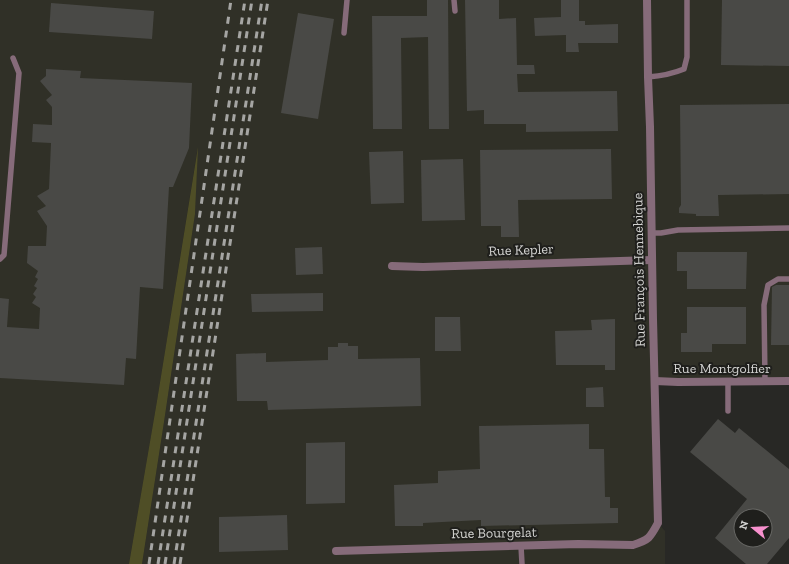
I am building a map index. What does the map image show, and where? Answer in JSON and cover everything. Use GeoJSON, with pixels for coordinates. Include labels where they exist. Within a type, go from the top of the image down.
{"type":"FeatureCollection","features":[{"type":"Feature","properties":{"kind":"street","name":"Rue François Hennebique"},"geometry":{"type":"LineString","coordinates":[[646,0],[658,524],[650,537]]}},
{"type":"Feature","properties":{"kind":"street","name":"Rue Kepler"},"geometry":{"type":"LineString","coordinates":[[392,266],[652,260]]}},
{"type":"Feature","properties":{"kind":"street","name":"Rue Montgolfier"},"geometry":{"type":"LineString","coordinates":[[655,381],[789,381]]}},
{"type":"Feature","properties":{"kind":"street","name":"Rue Bourgelat"},"geometry":{"type":"LineString","coordinates":[[336,551],[521,546],[633,545],[650,537]]}},
{"type":"Feature","properties":{"kind":"lane"},"geometry":{"type":"LineString","coordinates":[[344,33],[347,0]]}},
{"type":"Feature","properties":{"kind":"lane"},"geometry":{"type":"LineString","coordinates":[[454,0],[455,11]]}},
{"type":"Feature","properties":{"kind":"lane"},"geometry":{"type":"LineString","coordinates":[[648,77],[663,76],[684,69],[687,57],[687,0]]}},
{"type":"Feature","properties":{"kind":"lane"},"geometry":{"type":"LineString","coordinates":[[0,259],[4,255],[19,73],[14,58]]}},
{"type":"Feature","properties":{"kind":"lane"},"geometry":{"type":"LineString","coordinates":[[652,233],[678,230],[789,228]]}},
{"type":"Feature","properties":{"kind":"lane"},"geometry":{"type":"LineString","coordinates":[[765,382],[764,305],[768,285],[778,278],[789,278]]}},
{"type":"Feature","properties":{"kind":"lane"},"geometry":{"type":"LineString","coordinates":[[728,382],[728,411]]}},
{"type":"Feature","properties":{"kind":"lane"},"geometry":{"type":"LineString","coordinates":[[521,546],[522,564]]}},
{"type":"Feature","properties":{"kind":"shaded area"},"geometry":{"type":"Polygon","coordinates":[[[0,0],[789,0],[789,381],[655,381],[658,523],[665,531],[665,564],[142,564],[195,214],[197,152],[129,564],[0,564],[0,0]]]}},
{"type":"Feature","properties":{"kind":"shaded area"},"geometry":{"type":"Polygon","coordinates":[[[198,147],[195,214],[142,564],[129,564],[157,401],[198,147]]]}},
{"type":"Feature","properties":{"kind":"building"},"geometry":{"type":"Polygon","coordinates":[[[427,0],[448,0],[449,129],[429,129],[428,37],[401,38],[402,129],[373,129],[372,16],[427,16],[427,0]]]}},
{"type":"Feature","properties":{"kind":"building"},"geometry":{"type":"Polygon","coordinates":[[[465,0],[499,0],[499,19],[516,18],[517,65],[534,65],[535,74],[517,74],[518,92],[617,91],[618,131],[526,132],[526,124],[484,124],[484,110],[467,111],[465,0]]]}},
{"type":"Feature","properties":{"kind":"building"},"geometry":{"type":"Polygon","coordinates":[[[561,0],[579,0],[579,21],[585,21],[585,25],[618,24],[618,43],[578,43],[579,52],[566,52],[566,35],[535,36],[534,18],[561,17],[561,0]]]}},
{"type":"Feature","properties":{"kind":"building"},"geometry":{"type":"Polygon","coordinates":[[[722,0],[789,0],[789,66],[721,65],[722,0]]]}},
{"type":"Feature","properties":{"kind":"building"},"geometry":{"type":"Polygon","coordinates":[[[51,3],[154,11],[152,39],[49,32],[51,3]]]}},
{"type":"Feature","properties":{"kind":"building"},"geometry":{"type":"Polygon","coordinates":[[[298,13],[334,19],[318,119],[281,113],[298,13]]]}},
{"type":"Feature","properties":{"kind":"building"},"geometry":{"type":"Polygon","coordinates":[[[46,69],[81,71],[80,78],[192,83],[189,148],[173,187],[169,187],[163,289],[140,287],[136,359],[126,358],[124,385],[0,378],[0,298],[9,299],[7,327],[39,329],[40,308],[32,303],[36,297],[33,294],[37,288],[34,286],[38,279],[35,277],[38,271],[27,263],[28,246],[46,246],[47,226],[37,211],[46,206],[37,196],[49,189],[51,143],[32,142],[33,124],[52,125],[52,107],[46,100],[52,95],[40,81],[46,76],[46,69]]]}},
{"type":"Feature","properties":{"kind":"building"},"geometry":{"type":"Polygon","coordinates":[[[789,104],[789,194],[718,195],[719,216],[696,216],[696,214],[679,213],[679,208],[681,205],[680,105],[789,104]]]}},
{"type":"Feature","properties":{"kind":"building"},"geometry":{"type":"Polygon","coordinates":[[[611,149],[612,199],[518,200],[519,237],[501,237],[501,226],[481,226],[480,150],[611,149]]]}},
{"type":"Feature","properties":{"kind":"building"},"geometry":{"type":"Polygon","coordinates":[[[403,151],[404,203],[371,204],[369,152],[403,151]]]}},
{"type":"Feature","properties":{"kind":"building"},"geometry":{"type":"Polygon","coordinates":[[[463,159],[465,220],[422,221],[421,160],[463,159]]]}},
{"type":"Feature","properties":{"kind":"building"},"geometry":{"type":"Polygon","coordinates":[[[322,247],[323,274],[296,275],[295,248],[322,247]]]}},
{"type":"Feature","properties":{"kind":"building"},"geometry":{"type":"Polygon","coordinates":[[[677,252],[747,252],[746,289],[687,289],[687,271],[677,271],[677,252]]]}},
{"type":"Feature","properties":{"kind":"building"},"geometry":{"type":"Polygon","coordinates":[[[776,285],[789,285],[789,345],[771,345],[772,287],[776,285]]]}},
{"type":"Feature","properties":{"kind":"building"},"geometry":{"type":"Polygon","coordinates":[[[323,293],[323,311],[252,312],[251,294],[323,293]]]}},
{"type":"Feature","properties":{"kind":"building"},"geometry":{"type":"Polygon","coordinates":[[[687,307],[746,307],[746,344],[712,344],[712,352],[681,352],[681,333],[687,333],[687,307]]]}},
{"type":"Feature","properties":{"kind":"building"},"geometry":{"type":"Polygon","coordinates":[[[435,317],[460,317],[461,351],[435,351],[435,317]]]}},
{"type":"Feature","properties":{"kind":"building"},"geometry":{"type":"Polygon","coordinates":[[[615,319],[615,370],[605,370],[605,365],[556,365],[555,331],[592,330],[591,320],[615,319]]]}},
{"type":"Feature","properties":{"kind":"building"},"geometry":{"type":"Polygon","coordinates":[[[338,343],[348,343],[348,346],[358,346],[358,359],[420,358],[421,406],[268,410],[267,401],[237,401],[236,354],[266,353],[266,362],[328,360],[328,347],[338,347],[338,343]]]}},
{"type":"Feature","properties":{"kind":"building"},"geometry":{"type":"Polygon","coordinates":[[[603,387],[604,407],[586,407],[586,388],[603,387]]]}},
{"type":"Feature","properties":{"kind":"building"},"geometry":{"type":"Polygon","coordinates":[[[718,419],[735,433],[739,428],[789,469],[789,538],[767,564],[746,564],[715,538],[733,516],[733,548],[773,548],[773,508],[740,508],[747,499],[690,452],[718,419]]]}},
{"type":"Feature","properties":{"kind":"building"},"geometry":{"type":"Polygon","coordinates":[[[589,424],[589,449],[604,449],[605,497],[610,497],[610,508],[618,508],[618,523],[481,526],[481,520],[423,523],[423,526],[395,526],[394,485],[438,483],[438,471],[480,469],[479,426],[589,424]]]}},
{"type":"Feature","properties":{"kind":"building"},"geometry":{"type":"Polygon","coordinates":[[[345,442],[345,503],[306,504],[306,443],[345,442]]]}},
{"type":"Feature","properties":{"kind":"building"},"geometry":{"type":"Polygon","coordinates":[[[287,515],[288,550],[219,552],[219,517],[287,515]]]}},
{"type":"Feature","properties":{"kind":"railway"},"geometry":{"type":"LineString","coordinates":[[149,564],[231,0]]}},
{"type":"Feature","properties":{"kind":"railway"},"geometry":{"type":"LineString","coordinates":[[158,564],[245,0]]}},
{"type":"Feature","properties":{"kind":"railway"},"geometry":{"type":"LineString","coordinates":[[165,564],[252,0]]}},
{"type":"Feature","properties":{"kind":"railway"},"geometry":{"type":"LineString","coordinates":[[174,564],[262,0]]}},
{"type":"Feature","properties":{"kind":"railway"},"geometry":{"type":"LineString","coordinates":[[180,564],[268,0]]}}]}
